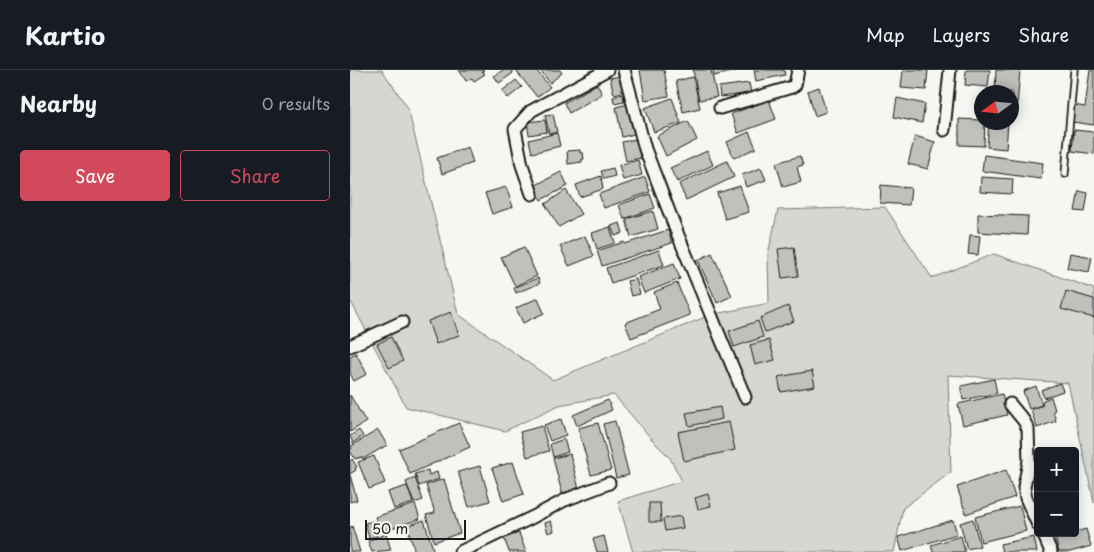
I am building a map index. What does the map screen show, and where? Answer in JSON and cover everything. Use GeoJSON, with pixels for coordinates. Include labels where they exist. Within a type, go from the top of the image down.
{"type":"FeatureCollection","features":[{"type":"Feature","properties":{"kind":"street"},"geometry":{"type":"LineString","coordinates":[[532,194],[522,165],[515,129],[531,111],[607,70]]}},
{"type":"Feature","properties":{"kind":"street"},"geometry":{"type":"LineString","coordinates":[[624,70],[645,149],[678,235],[745,397]]}},
{"type":"Feature","properties":{"kind":"street"},"geometry":{"type":"LineString","coordinates":[[720,108],[792,87],[795,85],[798,70]]}},
{"type":"Feature","properties":{"kind":"street"},"geometry":{"type":"LineString","coordinates":[[944,130],[950,70]]}},
{"type":"Feature","properties":{"kind":"street"},"geometry":{"type":"LineString","coordinates":[[350,346],[402,322]]}},
{"type":"Feature","properties":{"kind":"street"},"geometry":{"type":"LineString","coordinates":[[1010,404],[1028,429],[1029,460],[1024,487],[1026,498],[1034,516]]}},
{"type":"Feature","properties":{"kind":"street"},"geometry":{"type":"LineString","coordinates":[[460,552],[565,500],[609,483]]}},
{"type":"Feature","properties":{"kind":"street"},"geometry":{"type":"LineString","coordinates":[[1045,537],[1051,552]]}},
{"type":"Feature","properties":{"kind":"lane"},"geometry":{"type":"LineString","coordinates":[[1065,174],[1074,70]]}},
{"type":"Feature","properties":{"kind":"shaded area"},"geometry":{"type":"Polygon","coordinates":[[[350,70],[382,70],[408,108],[458,314],[553,380],[710,315],[769,303],[768,254],[778,210],[885,207],[932,278],[994,254],[1094,289],[1094,503],[1068,383],[948,375],[951,472],[903,508],[894,552],[633,552],[618,501],[682,481],[670,458],[614,395],[559,405],[505,431],[406,407],[350,300],[350,70]]]}},
{"type":"Feature","properties":{"kind":"building"},"geometry":{"type":"Polygon","coordinates":[[[459,70],[484,70],[482,71],[485,74],[474,81],[472,78],[466,81],[459,70]]]}},
{"type":"Feature","properties":{"kind":"building"},"geometry":{"type":"Polygon","coordinates":[[[503,70],[511,70],[513,73],[499,83],[494,76],[503,70]]]}},
{"type":"Feature","properties":{"kind":"building"},"geometry":{"type":"Polygon","coordinates":[[[519,70],[536,70],[550,87],[537,97],[517,72],[519,70]]]}},
{"type":"Feature","properties":{"kind":"building"},"geometry":{"type":"Polygon","coordinates":[[[540,70],[560,70],[562,73],[550,83],[540,70]]]}},
{"type":"Feature","properties":{"kind":"building"},"geometry":{"type":"Polygon","coordinates":[[[640,70],[664,70],[669,96],[645,100],[640,70]]]}},
{"type":"Feature","properties":{"kind":"building"},"geometry":{"type":"Polygon","coordinates":[[[693,70],[711,70],[717,97],[699,100],[693,70]]]}},
{"type":"Feature","properties":{"kind":"building"},"geometry":{"type":"Polygon","coordinates":[[[713,70],[740,70],[714,76],[713,70]]]}},
{"type":"Feature","properties":{"kind":"building"},"geometry":{"type":"Polygon","coordinates":[[[754,70],[784,70],[785,75],[756,81],[754,70]]]}},
{"type":"Feature","properties":{"kind":"building"},"geometry":{"type":"Polygon","coordinates":[[[903,70],[928,70],[926,90],[901,88],[903,70]]]}},
{"type":"Feature","properties":{"kind":"building"},"geometry":{"type":"Polygon","coordinates":[[[966,70],[990,70],[988,85],[965,85],[966,70]]]}},
{"type":"Feature","properties":{"kind":"building"},"geometry":{"type":"Polygon","coordinates":[[[996,70],[1020,70],[1019,85],[995,85],[996,70]]]}},
{"type":"Feature","properties":{"kind":"building"},"geometry":{"type":"Polygon","coordinates":[[[1090,70],[1094,70],[1094,125],[1072,122],[1074,105],[1085,107],[1090,70]]]}},
{"type":"Feature","properties":{"kind":"building"},"geometry":{"type":"Polygon","coordinates":[[[620,76],[623,92],[614,94],[610,78],[620,76]]]}},
{"type":"Feature","properties":{"kind":"building"},"geometry":{"type":"Polygon","coordinates":[[[693,77],[700,108],[683,112],[676,81],[693,77]]]}},
{"type":"Feature","properties":{"kind":"building"},"geometry":{"type":"Polygon","coordinates":[[[516,80],[522,87],[508,98],[502,91],[516,80]]]}},
{"type":"Feature","properties":{"kind":"building"},"geometry":{"type":"Polygon","coordinates":[[[749,83],[751,93],[720,97],[719,87],[749,83]]]}},
{"type":"Feature","properties":{"kind":"building"},"geometry":{"type":"Polygon","coordinates":[[[597,84],[602,94],[569,113],[564,103],[597,84]]]}},
{"type":"Feature","properties":{"kind":"building"},"geometry":{"type":"Polygon","coordinates":[[[819,87],[826,112],[815,116],[808,91],[819,87]]]}},
{"type":"Feature","properties":{"kind":"building"},"geometry":{"type":"Polygon","coordinates":[[[623,94],[624,101],[614,103],[613,97],[623,94]]]}},
{"type":"Feature","properties":{"kind":"building"},"geometry":{"type":"Polygon","coordinates":[[[672,98],[681,123],[654,132],[645,108],[672,98]]]}},
{"type":"Feature","properties":{"kind":"building"},"geometry":{"type":"Polygon","coordinates":[[[897,98],[925,104],[922,123],[894,117],[897,98]]]}},
{"type":"Feature","properties":{"kind":"building"},"geometry":{"type":"Polygon","coordinates":[[[769,100],[776,119],[738,133],[731,114],[769,100]]]}},
{"type":"Feature","properties":{"kind":"building"},"geometry":{"type":"Polygon","coordinates":[[[632,103],[638,133],[622,137],[616,107],[632,103]]]}},
{"type":"Feature","properties":{"kind":"building"},"geometry":{"type":"Polygon","coordinates":[[[553,114],[557,132],[549,134],[545,115],[553,114]]]}},
{"type":"Feature","properties":{"kind":"building"},"geometry":{"type":"Polygon","coordinates":[[[959,119],[974,120],[974,130],[985,130],[984,146],[959,145],[959,119]]]}},
{"type":"Feature","properties":{"kind":"building"},"geometry":{"type":"Polygon","coordinates":[[[545,120],[547,132],[529,135],[527,122],[545,120]]]}},
{"type":"Feature","properties":{"kind":"building"},"geometry":{"type":"Polygon","coordinates":[[[688,121],[697,140],[666,156],[657,136],[688,121]]]}},
{"type":"Feature","properties":{"kind":"building"},"geometry":{"type":"Polygon","coordinates":[[[988,130],[1007,130],[1006,149],[987,147],[988,130]]]}},
{"type":"Feature","properties":{"kind":"building"},"geometry":{"type":"Polygon","coordinates":[[[1074,130],[1094,132],[1094,154],[1072,151],[1074,130]]]}},
{"type":"Feature","properties":{"kind":"building"},"geometry":{"type":"Polygon","coordinates":[[[749,132],[756,148],[734,158],[727,142],[749,132]]]}},
{"type":"Feature","properties":{"kind":"building"},"geometry":{"type":"Polygon","coordinates":[[[557,133],[560,146],[532,153],[529,140],[557,133]]]}},
{"type":"Feature","properties":{"kind":"building"},"geometry":{"type":"Polygon","coordinates":[[[915,136],[935,142],[928,169],[908,164],[915,136]]]}},
{"type":"Feature","properties":{"kind":"building"},"geometry":{"type":"Polygon","coordinates":[[[636,139],[641,158],[626,161],[622,142],[636,139]]]}},
{"type":"Feature","properties":{"kind":"building"},"geometry":{"type":"Polygon","coordinates":[[[468,147],[473,163],[442,174],[437,158],[468,147]]]}},
{"type":"Feature","properties":{"kind":"building"},"geometry":{"type":"Polygon","coordinates":[[[580,150],[580,153],[583,153],[584,159],[582,159],[582,162],[568,164],[567,151],[580,150]]]}},
{"type":"Feature","properties":{"kind":"building"},"geometry":{"type":"Polygon","coordinates":[[[707,151],[713,165],[677,182],[670,168],[707,151]]]}},
{"type":"Feature","properties":{"kind":"building"},"geometry":{"type":"Polygon","coordinates":[[[984,155],[1043,163],[1041,179],[982,171],[984,155]]]}},
{"type":"Feature","properties":{"kind":"building"},"geometry":{"type":"Polygon","coordinates":[[[800,156],[803,165],[797,167],[801,182],[783,187],[776,163],[800,156]]]}},
{"type":"Feature","properties":{"kind":"building"},"geometry":{"type":"Polygon","coordinates":[[[638,160],[642,175],[623,180],[619,165],[638,160]]]}},
{"type":"Feature","properties":{"kind":"building"},"geometry":{"type":"Polygon","coordinates":[[[727,161],[734,177],[686,200],[679,184],[727,161]]]}},
{"type":"Feature","properties":{"kind":"building"},"geometry":{"type":"Polygon","coordinates":[[[613,168],[615,176],[604,179],[601,171],[613,168]]]}},
{"type":"Feature","properties":{"kind":"building"},"geometry":{"type":"Polygon","coordinates":[[[761,168],[766,180],[746,187],[742,175],[761,168]]]}},
{"type":"Feature","properties":{"kind":"building"},"geometry":{"type":"Polygon","coordinates":[[[561,172],[568,186],[541,200],[534,186],[561,172]]]}},
{"type":"Feature","properties":{"kind":"building"},"geometry":{"type":"Polygon","coordinates":[[[601,176],[603,189],[580,197],[576,185],[601,176]]]}},
{"type":"Feature","properties":{"kind":"building"},"geometry":{"type":"Polygon","coordinates":[[[645,177],[650,192],[604,208],[599,194],[645,177]]]}},
{"type":"Feature","properties":{"kind":"building"},"geometry":{"type":"Polygon","coordinates":[[[981,177],[1013,179],[1012,194],[980,192],[981,177]]]}},
{"type":"Feature","properties":{"kind":"building"},"geometry":{"type":"Polygon","coordinates":[[[881,185],[911,188],[909,205],[880,203],[881,185]]]}},
{"type":"Feature","properties":{"kind":"building"},"geometry":{"type":"Polygon","coordinates":[[[740,186],[749,212],[725,219],[717,193],[740,186]]]}},
{"type":"Feature","properties":{"kind":"building"},"geometry":{"type":"Polygon","coordinates":[[[506,187],[513,207],[492,214],[485,193],[506,187]]]}},
{"type":"Feature","properties":{"kind":"building"},"geometry":{"type":"Polygon","coordinates":[[[566,190],[581,214],[559,227],[545,204],[566,190]]]}},
{"type":"Feature","properties":{"kind":"building"},"geometry":{"type":"Polygon","coordinates":[[[1079,191],[1088,193],[1085,212],[1075,211],[1079,191]]]}},
{"type":"Feature","properties":{"kind":"building"},"geometry":{"type":"Polygon","coordinates":[[[650,194],[655,208],[624,219],[619,205],[650,194]]]}},
{"type":"Feature","properties":{"kind":"building"},"geometry":{"type":"Polygon","coordinates":[[[653,211],[658,229],[631,237],[626,219],[653,211]]]}},
{"type":"Feature","properties":{"kind":"building"},"geometry":{"type":"Polygon","coordinates":[[[978,214],[1028,216],[1027,235],[978,232],[978,214]]]}},
{"type":"Feature","properties":{"kind":"building"},"geometry":{"type":"Polygon","coordinates":[[[620,223],[623,233],[615,236],[611,226],[620,223]]]}},
{"type":"Feature","properties":{"kind":"building"},"geometry":{"type":"Polygon","coordinates":[[[610,227],[615,243],[597,249],[592,233],[610,227]]]}},
{"type":"Feature","properties":{"kind":"building"},"geometry":{"type":"Polygon","coordinates":[[[668,230],[672,243],[602,266],[597,251],[668,230]]]}},
{"type":"Feature","properties":{"kind":"building"},"geometry":{"type":"Polygon","coordinates":[[[970,235],[980,236],[978,255],[968,254],[970,235]]]}},
{"type":"Feature","properties":{"kind":"building"},"geometry":{"type":"Polygon","coordinates":[[[585,236],[594,256],[569,266],[560,246],[585,236]]]}},
{"type":"Feature","properties":{"kind":"building"},"geometry":{"type":"Polygon","coordinates":[[[524,247],[537,276],[515,286],[501,257],[524,247]]]}},
{"type":"Feature","properties":{"kind":"building"},"geometry":{"type":"Polygon","coordinates":[[[794,247],[798,276],[782,278],[778,249],[794,247]]]}},
{"type":"Feature","properties":{"kind":"building"},"geometry":{"type":"Polygon","coordinates":[[[659,250],[664,265],[611,283],[606,268],[659,250]]]}},
{"type":"Feature","properties":{"kind":"building"},"geometry":{"type":"Polygon","coordinates":[[[712,253],[732,296],[717,303],[698,260],[712,253]]]}},
{"type":"Feature","properties":{"kind":"building"},"geometry":{"type":"Polygon","coordinates":[[[1070,253],[1092,257],[1089,272],[1067,268],[1070,253]]]}},
{"type":"Feature","properties":{"kind":"building"},"geometry":{"type":"Polygon","coordinates":[[[674,263],[680,279],[644,293],[638,277],[674,263]]]}},
{"type":"Feature","properties":{"kind":"building"},"geometry":{"type":"Polygon","coordinates":[[[538,278],[540,283],[516,293],[514,288],[538,278]]]}},
{"type":"Feature","properties":{"kind":"building"},"geometry":{"type":"Polygon","coordinates":[[[636,279],[640,294],[631,296],[627,281],[636,279]]]}},
{"type":"Feature","properties":{"kind":"building"},"geometry":{"type":"Polygon","coordinates":[[[677,283],[690,315],[631,338],[625,323],[660,309],[654,292],[677,283]]]}},
{"type":"Feature","properties":{"kind":"building"},"geometry":{"type":"Polygon","coordinates":[[[1066,291],[1094,299],[1094,318],[1061,309],[1066,291]]]}},
{"type":"Feature","properties":{"kind":"building"},"geometry":{"type":"Polygon","coordinates":[[[538,298],[544,313],[523,323],[516,308],[538,298]]]}},
{"type":"Feature","properties":{"kind":"building"},"geometry":{"type":"Polygon","coordinates":[[[788,306],[794,321],[765,332],[760,318],[788,306]]]}},
{"type":"Feature","properties":{"kind":"building"},"geometry":{"type":"Polygon","coordinates":[[[451,312],[459,335],[436,344],[428,321],[451,312]]]}},
{"type":"Feature","properties":{"kind":"building"},"geometry":{"type":"Polygon","coordinates":[[[758,321],[763,337],[734,347],[729,331],[758,321]]]}},
{"type":"Feature","properties":{"kind":"building"},"geometry":{"type":"Polygon","coordinates":[[[391,337],[403,361],[389,368],[377,344],[391,337]]]}},
{"type":"Feature","properties":{"kind":"building"},"geometry":{"type":"Polygon","coordinates":[[[769,340],[775,360],[755,365],[750,345],[769,340]]]}},
{"type":"Feature","properties":{"kind":"building"},"geometry":{"type":"Polygon","coordinates":[[[356,353],[367,374],[354,381],[350,373],[350,356],[356,353]]]}},
{"type":"Feature","properties":{"kind":"building"},"geometry":{"type":"Polygon","coordinates":[[[812,371],[815,386],[781,392],[778,377],[812,371]]]}},
{"type":"Feature","properties":{"kind":"building"},"geometry":{"type":"Polygon","coordinates":[[[994,379],[997,393],[963,400],[961,386],[994,379]]]}},
{"type":"Feature","properties":{"kind":"building"},"geometry":{"type":"Polygon","coordinates":[[[1060,383],[1063,391],[1044,398],[1041,390],[1060,383]]]}},
{"type":"Feature","properties":{"kind":"building"},"geometry":{"type":"Polygon","coordinates":[[[1036,386],[1042,405],[1029,409],[1023,391],[1036,386]]]}},
{"type":"Feature","properties":{"kind":"building"},"geometry":{"type":"Polygon","coordinates":[[[1002,394],[1007,415],[963,425],[958,404],[1002,394]]]}},
{"type":"Feature","properties":{"kind":"building"},"geometry":{"type":"Polygon","coordinates":[[[350,395],[366,422],[350,432],[350,395]]]}},
{"type":"Feature","properties":{"kind":"building"},"geometry":{"type":"Polygon","coordinates":[[[1051,397],[1056,421],[1037,428],[1031,410],[1043,405],[1042,401],[1051,397]]]}},
{"type":"Feature","properties":{"kind":"building"},"geometry":{"type":"Polygon","coordinates":[[[608,400],[612,410],[577,426],[573,415],[608,400]]]}},
{"type":"Feature","properties":{"kind":"building"},"geometry":{"type":"Polygon","coordinates":[[[720,407],[722,419],[689,426],[686,413],[720,407]]]}},
{"type":"Feature","properties":{"kind":"building"},"geometry":{"type":"Polygon","coordinates":[[[561,419],[566,435],[550,441],[544,425],[561,419]]]}},
{"type":"Feature","properties":{"kind":"building"},"geometry":{"type":"Polygon","coordinates":[[[615,421],[629,475],[616,478],[603,424],[615,421]]]}},
{"type":"Feature","properties":{"kind":"building"},"geometry":{"type":"Polygon","coordinates":[[[729,422],[735,450],[684,461],[678,432],[729,422]]]}},
{"type":"Feature","properties":{"kind":"building"},"geometry":{"type":"Polygon","coordinates":[[[459,423],[470,447],[410,474],[399,449],[459,423]]]}},
{"type":"Feature","properties":{"kind":"building"},"geometry":{"type":"Polygon","coordinates":[[[598,423],[611,470],[591,475],[578,428],[598,423]]]}},
{"type":"Feature","properties":{"kind":"building"},"geometry":{"type":"Polygon","coordinates":[[[542,426],[549,451],[527,457],[520,432],[542,426]]]}},
{"type":"Feature","properties":{"kind":"building"},"geometry":{"type":"Polygon","coordinates":[[[359,430],[363,436],[353,443],[350,436],[359,430]]]}},
{"type":"Feature","properties":{"kind":"building"},"geometry":{"type":"Polygon","coordinates":[[[378,430],[387,445],[363,459],[362,457],[355,459],[350,451],[351,446],[378,430]]]}},
{"type":"Feature","properties":{"kind":"building"},"geometry":{"type":"Polygon","coordinates":[[[564,439],[568,452],[553,457],[550,444],[564,439]]]}},
{"type":"Feature","properties":{"kind":"building"},"geometry":{"type":"Polygon","coordinates":[[[570,454],[579,489],[562,493],[553,458],[570,454]]]}},
{"type":"Feature","properties":{"kind":"building"},"geometry":{"type":"Polygon","coordinates":[[[374,456],[385,483],[369,489],[358,462],[374,456]]]}},
{"type":"Feature","properties":{"kind":"building"},"geometry":{"type":"Polygon","coordinates":[[[352,459],[357,467],[350,474],[350,461],[352,459]]]}},
{"type":"Feature","properties":{"kind":"building"},"geometry":{"type":"Polygon","coordinates":[[[513,462],[524,494],[503,501],[492,468],[513,462]]]}},
{"type":"Feature","properties":{"kind":"building"},"geometry":{"type":"Polygon","coordinates":[[[480,466],[490,501],[469,507],[458,472],[480,466]]]}},
{"type":"Feature","properties":{"kind":"building"},"geometry":{"type":"Polygon","coordinates":[[[428,470],[429,475],[437,472],[439,479],[419,486],[415,474],[428,470]]]}},
{"type":"Feature","properties":{"kind":"building"},"geometry":{"type":"Polygon","coordinates":[[[1006,470],[1015,497],[966,514],[957,487],[1006,470]]]}},
{"type":"Feature","properties":{"kind":"building"},"geometry":{"type":"Polygon","coordinates":[[[350,475],[357,500],[350,502],[350,475]]]}},
{"type":"Feature","properties":{"kind":"building"},"geometry":{"type":"Polygon","coordinates":[[[415,478],[423,500],[414,503],[406,482],[415,478]]]}},
{"type":"Feature","properties":{"kind":"building"},"geometry":{"type":"Polygon","coordinates":[[[444,479],[460,533],[434,542],[426,515],[435,513],[426,485],[444,479]]]}},
{"type":"Feature","properties":{"kind":"building"},"geometry":{"type":"Polygon","coordinates":[[[407,486],[413,503],[394,509],[388,492],[407,486]]]}},
{"type":"Feature","properties":{"kind":"building"},"geometry":{"type":"Polygon","coordinates":[[[708,494],[711,506],[698,509],[695,498],[708,494]]]}},
{"type":"Feature","properties":{"kind":"building"},"geometry":{"type":"Polygon","coordinates":[[[649,503],[660,503],[661,522],[649,522],[649,503]]]}},
{"type":"Feature","properties":{"kind":"building"},"geometry":{"type":"Polygon","coordinates":[[[415,504],[420,519],[380,532],[375,517],[415,504]]]}},
{"type":"Feature","properties":{"kind":"building"},"geometry":{"type":"Polygon","coordinates":[[[1020,506],[1026,531],[981,542],[975,517],[1020,506]]]}},
{"type":"Feature","properties":{"kind":"building"},"geometry":{"type":"Polygon","coordinates":[[[681,516],[683,528],[665,531],[663,519],[681,516]]]}},
{"type":"Feature","properties":{"kind":"building"},"geometry":{"type":"Polygon","coordinates":[[[973,519],[980,546],[967,549],[960,523],[973,519]]]}},
{"type":"Feature","properties":{"kind":"building"},"geometry":{"type":"Polygon","coordinates":[[[424,520],[434,552],[415,552],[407,526],[424,520]]]}},
{"type":"Feature","properties":{"kind":"building"},"geometry":{"type":"Polygon","coordinates":[[[953,520],[957,534],[902,551],[898,537],[953,520]]]}},
{"type":"Feature","properties":{"kind":"building"},"geometry":{"type":"Polygon","coordinates":[[[373,521],[377,536],[369,538],[365,523],[373,521]]]}},
{"type":"Feature","properties":{"kind":"building"},"geometry":{"type":"Polygon","coordinates":[[[551,521],[554,531],[548,533],[545,523],[551,521]]]}},
{"type":"Feature","properties":{"kind":"building"},"geometry":{"type":"Polygon","coordinates":[[[352,526],[360,552],[350,552],[350,527],[352,526]]]}},
{"type":"Feature","properties":{"kind":"building"},"geometry":{"type":"Polygon","coordinates":[[[1086,529],[1091,546],[1070,552],[1059,552],[1055,538],[1079,537],[1079,531],[1086,529]]]}},
{"type":"Feature","properties":{"kind":"building"},"geometry":{"type":"Polygon","coordinates":[[[519,533],[526,552],[509,552],[504,538],[519,533]]]}},
{"type":"Feature","properties":{"kind":"building"},"geometry":{"type":"Polygon","coordinates":[[[386,534],[391,550],[372,552],[368,541],[386,534]]]}},
{"type":"Feature","properties":{"kind":"building"},"geometry":{"type":"Polygon","coordinates":[[[604,536],[608,552],[597,552],[593,539],[604,536]]]}},
{"type":"Feature","properties":{"kind":"building"},"geometry":{"type":"Polygon","coordinates":[[[961,536],[965,552],[933,552],[931,545],[961,536]]]}},
{"type":"Feature","properties":{"kind":"building"},"geometry":{"type":"Polygon","coordinates":[[[1034,537],[1037,552],[1002,552],[1000,544],[1034,537]]]}}]}
